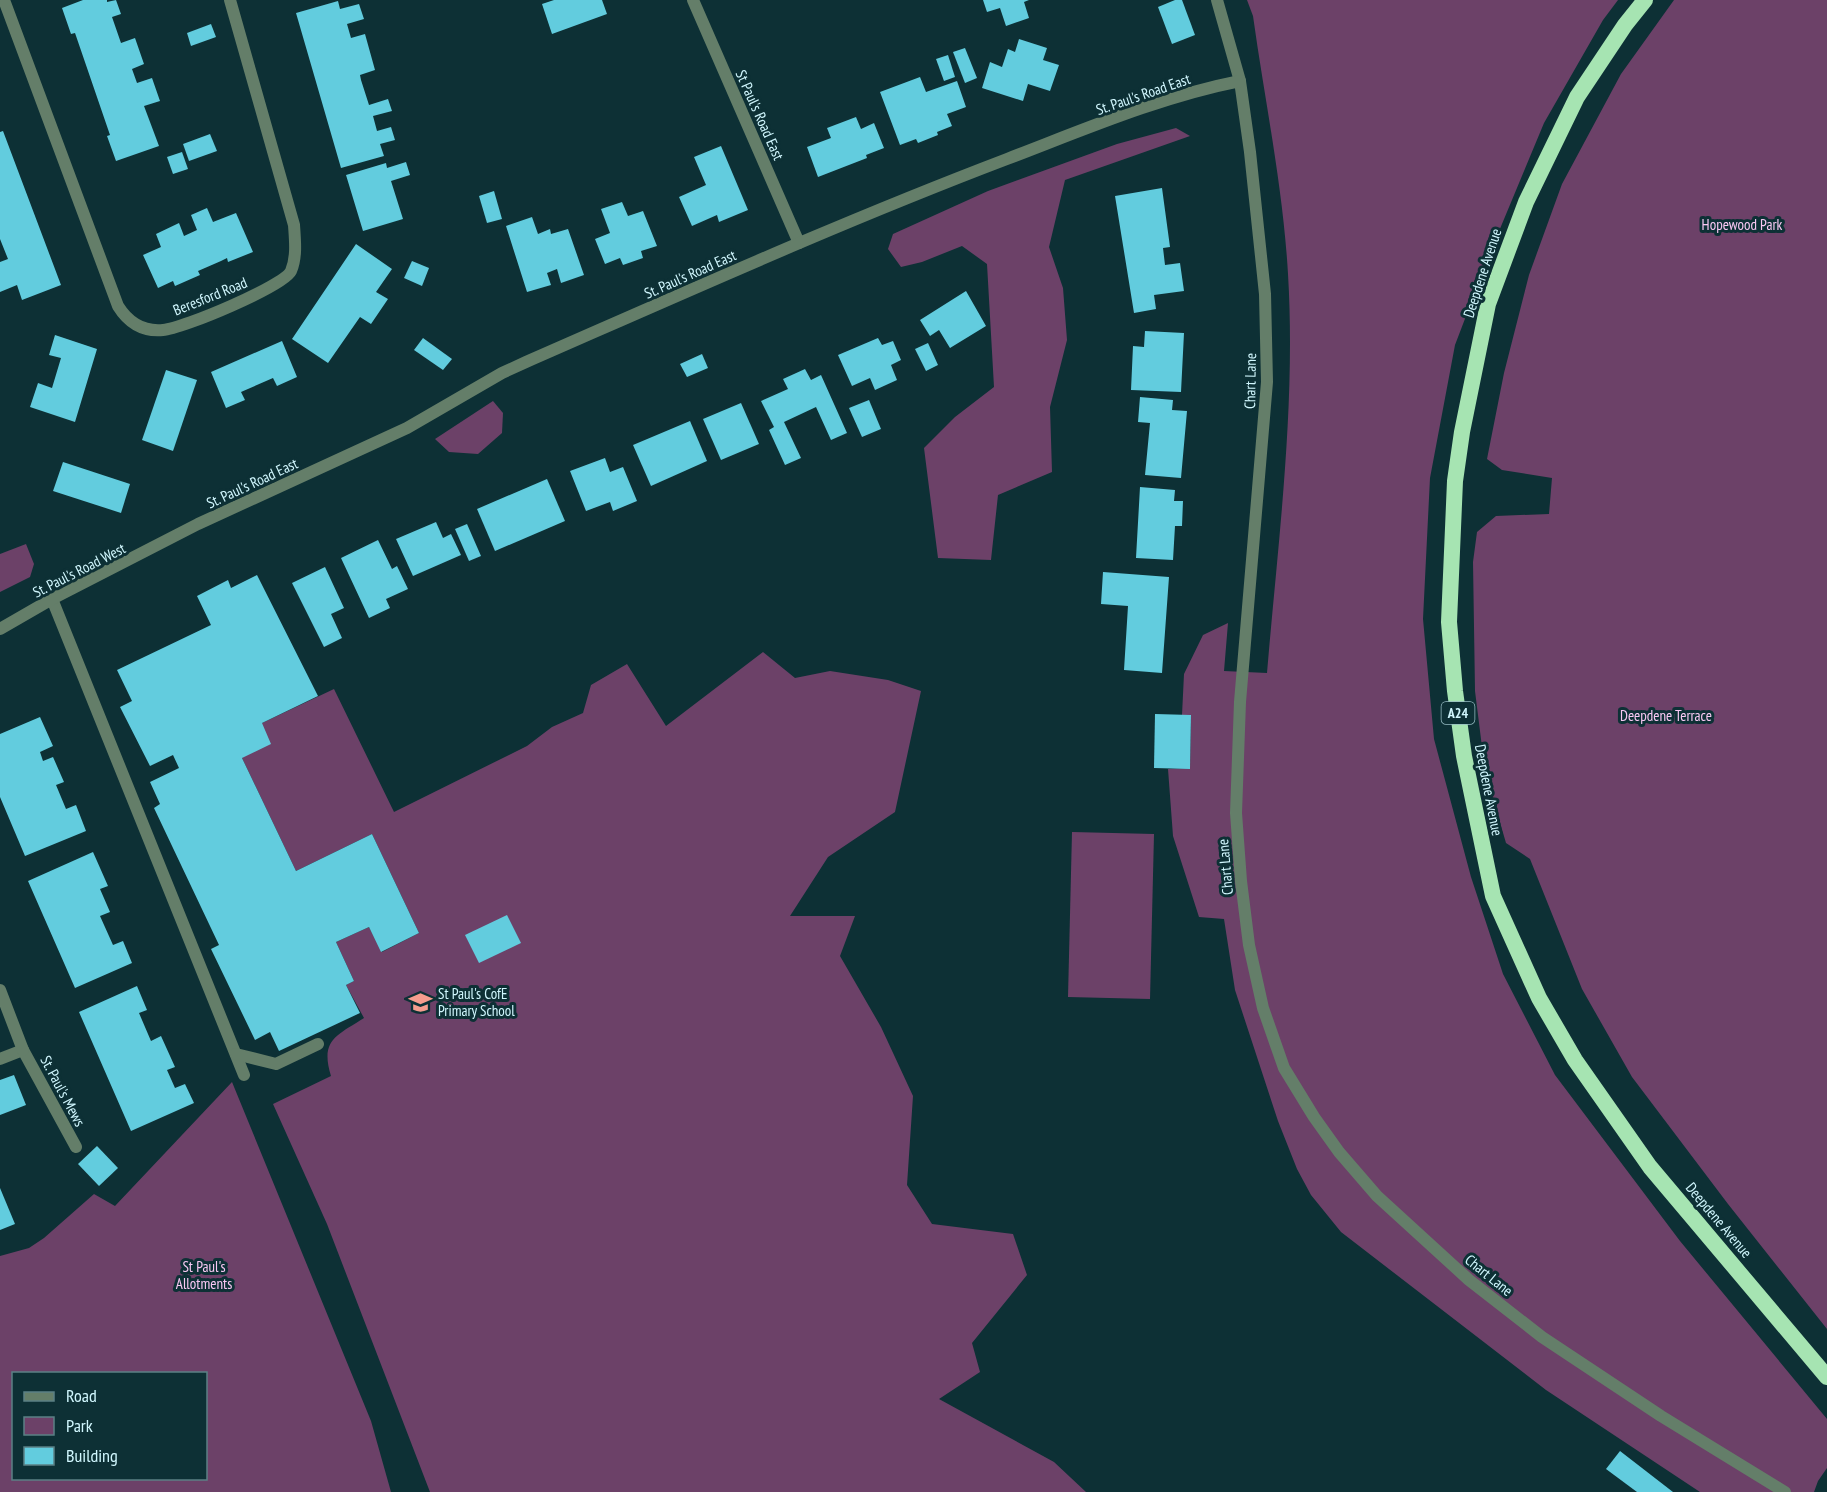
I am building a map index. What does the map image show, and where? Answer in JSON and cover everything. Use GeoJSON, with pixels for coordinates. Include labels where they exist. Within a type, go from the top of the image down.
{"type":"FeatureCollection","features":[{"type":"Feature","properties":{"kind":"highway","name":"Deepdene Avenue"},"geometry":{"type":"LineString","coordinates":[[1645,0],[1625,25],[1577,97],[1526,202],[1488,304],[1462,432],[1455,481],[1449,622],[1455,691],[1464,756],[1493,896],[1539,998],[1575,1060],[1650,1167],[1827,1377]]}},
{"type":"Feature","properties":{"kind":"street","name":"Beresford Road"},"geometry":{"type":"LineString","coordinates":[[4,0],[118,306],[124,316],[137,327],[163,331],[194,322],[274,286],[290,272],[296,248],[294,225],[230,0]]}},
{"type":"Feature","properties":{"kind":"street","name":"St Paul's Road East"},"geometry":{"type":"LineString","coordinates":[[693,0],[799,243]]}},
{"type":"Feature","properties":{"kind":"street","name":"Chart Lane"},"geometry":{"type":"LineString","coordinates":[[1217,0],[1240,81],[1265,294],[1267,382],[1240,702],[1236,813],[1249,945],[1263,1008],[1284,1068],[1320,1126],[1369,1187],[1470,1280],[1542,1337],[1661,1416],[1785,1492]]}},
{"type":"Feature","properties":{"kind":"street","name":"St. Paul's Road East"},"geometry":{"type":"LineString","coordinates":[[171,538],[408,428],[502,373],[799,243],[949,181],[1137,109],[1210,87],[1240,81]]}},
{"type":"Feature","properties":{"kind":"street","name":"St. Paul's Road West"},"geometry":{"type":"LineString","coordinates":[[0,628],[171,538]]}},
{"type":"Feature","properties":{"kind":"street"},"geometry":{"type":"LineString","coordinates":[[52,599],[244,1075]]}},
{"type":"Feature","properties":{"kind":"street","name":"St. Paul's Mews"},"geometry":{"type":"LineString","coordinates":[[0,990],[24,1050],[76,1147]]}},
{"type":"Feature","properties":{"kind":"street"},"geometry":{"type":"LineString","coordinates":[[236,1054],[276,1064],[318,1044]]}},
{"type":"Feature","properties":{"kind":"street","name":"St. Paul's Mews"},"geometry":{"type":"LineString","coordinates":[[0,1059],[24,1050]]}},
{"type":"Feature","properties":{"kind":"green space"},"geometry":{"type":"Polygon","coordinates":[[[1247,0],[1618,0],[1603,20],[1544,123],[1455,345],[1430,478],[1423,619],[1434,739],[1471,877],[1503,974],[1555,1075],[1680,1241],[1827,1419],[1827,1468],[1814,1492],[1700,1492],[1546,1390],[1341,1232],[1311,1195],[1297,1169],[1278,1121],[1235,990],[1224,919],[1199,917],[1173,836],[1168,769],[1190,768],[1191,715],[1182,715],[1184,674],[1203,635],[1228,623],[1224,671],[1267,673],[1288,424],[1290,324],[1286,241],[1253,16],[1247,0]]]}},
{"type":"Feature","properties":{"kind":"green space","name":"Deepdene Terrace"},"geometry":{"type":"Polygon","coordinates":[[[1674,0],[1827,0],[1827,1329],[1632,1077],[1582,989],[1530,859],[1506,843],[1485,771],[1475,691],[1473,562],[1477,532],[1496,516],[1549,514],[1552,478],[1502,470],[1487,459],[1504,373],[1529,275],[1562,184],[1621,74],[1674,0]]]}},
{"type":"Feature","properties":{"kind":"green space"},"geometry":{"type":"Polygon","coordinates":[[[1176,128],[1190,136],[1065,180],[1049,247],[1063,288],[1067,340],[1050,407],[1052,472],[998,495],[991,560],[938,558],[924,448],[955,417],[994,387],[987,264],[962,246],[922,262],[901,267],[888,249],[893,234],[988,191],[1117,144],[1176,128]]]}},
{"type":"Feature","properties":{"kind":"green space"},"geometry":{"type":"Polygon","coordinates":[[[493,401],[503,413],[502,433],[478,454],[449,452],[435,439],[493,401]]]}},
{"type":"Feature","properties":{"kind":"green space"},"geometry":{"type":"Polygon","coordinates":[[[26,544],[34,564],[30,577],[0,592],[0,554],[26,544]]]}},
{"type":"Feature","properties":{"kind":"green space"},"geometry":{"type":"Polygon","coordinates":[[[763,652],[795,678],[830,671],[888,680],[921,691],[895,812],[828,857],[790,916],[855,916],[840,956],[881,1027],[913,1096],[907,1185],[932,1224],[1013,1234],[1027,1275],[972,1343],[980,1372],[939,1399],[1054,1462],[1086,1492],[430,1492],[327,1224],[273,1104],[331,1076],[328,1064],[329,1047],[338,1035],[364,1018],[346,985],[354,981],[336,942],[369,927],[382,952],[419,933],[372,834],[296,871],[242,758],[262,723],[334,689],[394,812],[527,746],[552,727],[583,713],[591,685],[627,664],[666,726],[763,652]]]}},
{"type":"Feature","properties":{"kind":"green space"},"geometry":{"type":"Polygon","coordinates":[[[1072,832],[1154,834],[1150,999],[1068,997],[1072,832]]]}},
{"type":"Feature","properties":{"kind":"green space","name":"St Paul's Allotments"},"geometry":{"type":"Polygon","coordinates":[[[232,1082],[371,1421],[391,1492],[0,1492],[0,1256],[29,1248],[44,1238],[94,1194],[115,1206],[232,1082]]]}},
{"type":"Feature","properties":{"kind":"building"},"geometry":{"type":"Polygon","coordinates":[[[83,0],[107,0],[107,2],[116,0],[121,14],[112,17],[121,43],[135,38],[144,64],[132,69],[137,83],[152,78],[160,101],[144,106],[159,146],[116,161],[107,136],[110,135],[75,33],[71,34],[62,8],[83,0]]]}},
{"type":"Feature","properties":{"kind":"building"},"geometry":{"type":"Polygon","coordinates":[[[554,0],[602,0],[607,14],[552,34],[542,4],[554,0]]]}},
{"type":"Feature","properties":{"kind":"building"},"geometry":{"type":"Polygon","coordinates":[[[983,0],[1029,0],[1024,2],[1029,18],[1006,26],[1000,8],[987,12],[983,0]]]}},
{"type":"Feature","properties":{"kind":"building"},"geometry":{"type":"Polygon","coordinates":[[[1175,0],[1182,0],[1195,35],[1172,44],[1158,7],[1175,0]]]}},
{"type":"Feature","properties":{"kind":"building"},"geometry":{"type":"Polygon","coordinates":[[[338,1],[340,9],[359,4],[364,19],[347,24],[351,38],[365,34],[375,70],[360,75],[361,80],[369,105],[388,99],[392,111],[373,116],[377,131],[391,127],[395,140],[380,144],[384,156],[341,168],[296,13],[338,1]]]}},
{"type":"Feature","properties":{"kind":"building"},"geometry":{"type":"Polygon","coordinates":[[[211,24],[216,37],[191,46],[187,33],[211,24]]]}},
{"type":"Feature","properties":{"kind":"building"},"geometry":{"type":"Polygon","coordinates":[[[1019,39],[1047,48],[1043,60],[1059,65],[1050,91],[1028,84],[1023,101],[982,88],[990,62],[1002,67],[1008,49],[1015,52],[1019,39]]]}},
{"type":"Feature","properties":{"kind":"building"},"geometry":{"type":"Polygon","coordinates":[[[965,48],[977,78],[965,83],[953,52],[965,48]]]}},
{"type":"Feature","properties":{"kind":"building"},"geometry":{"type":"Polygon","coordinates":[[[948,55],[955,77],[944,81],[936,59],[948,55]]]}},
{"type":"Feature","properties":{"kind":"building"},"geometry":{"type":"Polygon","coordinates":[[[920,77],[926,92],[957,81],[966,107],[947,114],[952,126],[937,132],[938,135],[918,143],[916,139],[900,145],[880,92],[920,77]]]}},
{"type":"Feature","properties":{"kind":"building"},"geometry":{"type":"Polygon","coordinates":[[[856,117],[861,129],[874,123],[884,148],[866,155],[867,158],[818,177],[807,147],[831,138],[827,128],[856,117]]]}},
{"type":"Feature","properties":{"kind":"building"},"geometry":{"type":"Polygon","coordinates":[[[3,131],[61,285],[22,300],[17,285],[0,292],[0,262],[8,259],[0,239],[0,132],[3,131]]]}},
{"type":"Feature","properties":{"kind":"building"},"geometry":{"type":"Polygon","coordinates":[[[210,134],[217,151],[189,161],[183,144],[210,134]]]}},
{"type":"Feature","properties":{"kind":"building"},"geometry":{"type":"Polygon","coordinates":[[[721,146],[748,210],[719,222],[717,215],[692,226],[679,197],[706,185],[694,157],[721,146]]]}},
{"type":"Feature","properties":{"kind":"building"},"geometry":{"type":"Polygon","coordinates":[[[182,152],[188,169],[173,174],[167,157],[182,152]]]}},
{"type":"Feature","properties":{"kind":"building"},"geometry":{"type":"Polygon","coordinates":[[[406,162],[410,175],[391,181],[403,219],[363,231],[346,175],[386,163],[387,168],[406,162]]]}},
{"type":"Feature","properties":{"kind":"building"},"geometry":{"type":"Polygon","coordinates":[[[1162,188],[1170,247],[1163,248],[1165,265],[1180,263],[1184,291],[1154,295],[1156,309],[1134,313],[1115,196],[1162,188]]]}},
{"type":"Feature","properties":{"kind":"building"},"geometry":{"type":"Polygon","coordinates":[[[494,191],[502,219],[487,223],[479,196],[494,191]]]}},
{"type":"Feature","properties":{"kind":"building"},"geometry":{"type":"Polygon","coordinates":[[[622,202],[628,216],[643,211],[657,246],[641,251],[643,258],[623,265],[620,258],[605,264],[595,239],[610,233],[601,209],[622,202]]]}},
{"type":"Feature","properties":{"kind":"building"},"geometry":{"type":"Polygon","coordinates":[[[207,208],[213,222],[236,213],[253,252],[228,262],[227,258],[198,271],[200,275],[175,286],[173,281],[158,288],[143,255],[161,247],[156,234],[179,223],[184,236],[197,230],[191,215],[207,208]]]}},
{"type":"Feature","properties":{"kind":"building"},"geometry":{"type":"Polygon","coordinates":[[[532,217],[538,234],[550,229],[551,234],[568,229],[584,275],[561,283],[557,269],[547,273],[551,285],[527,292],[506,226],[532,217]]]}},
{"type":"Feature","properties":{"kind":"building"},"geometry":{"type":"Polygon","coordinates":[[[356,244],[392,269],[376,292],[388,299],[371,324],[360,317],[328,363],[292,339],[356,244]]]}},
{"type":"Feature","properties":{"kind":"building"},"geometry":{"type":"Polygon","coordinates":[[[412,261],[429,268],[422,286],[404,278],[412,261]]]}},
{"type":"Feature","properties":{"kind":"building"},"geometry":{"type":"Polygon","coordinates":[[[966,291],[986,326],[950,348],[939,330],[930,336],[920,320],[966,291]]]}},
{"type":"Feature","properties":{"kind":"building"},"geometry":{"type":"Polygon","coordinates":[[[1145,331],[1184,333],[1181,392],[1131,390],[1133,346],[1144,347],[1145,331]]]}},
{"type":"Feature","properties":{"kind":"building"},"geometry":{"type":"Polygon","coordinates":[[[55,335],[97,349],[75,422],[30,407],[38,383],[52,388],[61,358],[49,355],[55,335]]]}},
{"type":"Feature","properties":{"kind":"building"},"geometry":{"type":"Polygon","coordinates":[[[423,338],[452,359],[443,370],[414,350],[423,338]]]}},
{"type":"Feature","properties":{"kind":"building"},"geometry":{"type":"Polygon","coordinates":[[[878,338],[882,345],[893,341],[901,360],[891,365],[897,380],[875,390],[870,378],[852,386],[838,355],[878,338]]]}},
{"type":"Feature","properties":{"kind":"building"},"geometry":{"type":"Polygon","coordinates":[[[282,341],[297,377],[277,386],[273,378],[241,392],[245,400],[226,408],[211,372],[282,341]]]}},
{"type":"Feature","properties":{"kind":"building"},"geometry":{"type":"Polygon","coordinates":[[[928,343],[938,365],[926,371],[915,349],[928,343]]]}},
{"type":"Feature","properties":{"kind":"building"},"geometry":{"type":"Polygon","coordinates":[[[702,354],[708,368],[687,377],[680,364],[702,354]]]}},
{"type":"Feature","properties":{"kind":"building"},"geometry":{"type":"Polygon","coordinates":[[[805,369],[811,380],[821,375],[847,433],[831,440],[816,407],[784,422],[801,458],[785,465],[769,430],[774,427],[761,401],[788,389],[783,379],[805,369]]]}},
{"type":"Feature","properties":{"kind":"building"},"geometry":{"type":"Polygon","coordinates":[[[166,370],[197,380],[173,451],[142,440],[166,370]]]}},
{"type":"Feature","properties":{"kind":"building"},"geometry":{"type":"Polygon","coordinates":[[[1140,397],[1173,400],[1172,410],[1187,411],[1181,478],[1145,475],[1150,423],[1138,422],[1140,397]]]}},
{"type":"Feature","properties":{"kind":"building"},"geometry":{"type":"Polygon","coordinates":[[[869,400],[881,429],[862,437],[849,408],[869,400]]]}},
{"type":"Feature","properties":{"kind":"building"},"geometry":{"type":"Polygon","coordinates":[[[741,403],[759,444],[721,460],[703,419],[741,403]]]}},
{"type":"Feature","properties":{"kind":"building"},"geometry":{"type":"Polygon","coordinates":[[[690,421],[707,461],[651,486],[633,445],[690,421]]]}},
{"type":"Feature","properties":{"kind":"building"},"geometry":{"type":"Polygon","coordinates":[[[605,458],[610,472],[623,467],[637,501],[613,511],[610,502],[586,511],[570,471],[605,458]]]}},
{"type":"Feature","properties":{"kind":"building"},"geometry":{"type":"Polygon","coordinates":[[[63,462],[130,484],[121,513],[53,491],[63,462]]]}},
{"type":"Feature","properties":{"kind":"building"},"geometry":{"type":"Polygon","coordinates":[[[547,479],[565,521],[495,551],[477,509],[547,479]]]}},
{"type":"Feature","properties":{"kind":"building"},"geometry":{"type":"Polygon","coordinates":[[[1140,487],[1175,490],[1174,501],[1183,501],[1182,526],[1175,526],[1173,560],[1136,558],[1140,487]]]}},
{"type":"Feature","properties":{"kind":"building"},"geometry":{"type":"Polygon","coordinates":[[[436,522],[443,538],[451,534],[461,555],[413,576],[396,539],[436,522]]]}},
{"type":"Feature","properties":{"kind":"building"},"geometry":{"type":"Polygon","coordinates":[[[467,524],[481,556],[469,561],[455,529],[467,524]]]}},
{"type":"Feature","properties":{"kind":"building"},"geometry":{"type":"Polygon","coordinates":[[[378,540],[392,569],[397,566],[408,589],[386,599],[390,608],[369,618],[341,558],[378,540]]]}},
{"type":"Feature","properties":{"kind":"building"},"geometry":{"type":"Polygon","coordinates":[[[325,567],[344,608],[331,614],[342,638],[324,647],[292,583],[325,567]]]}},
{"type":"Feature","properties":{"kind":"building"},"geometry":{"type":"Polygon","coordinates":[[[1103,572],[1169,577],[1162,673],[1124,670],[1128,606],[1101,604],[1103,572]]]}},
{"type":"Feature","properties":{"kind":"building"},"geometry":{"type":"Polygon","coordinates":[[[257,575],[318,696],[262,723],[271,744],[242,758],[296,871],[372,834],[419,933],[381,952],[369,927],[336,942],[354,981],[346,985],[360,1013],[279,1051],[270,1032],[255,1040],[211,949],[219,945],[154,808],[160,804],[150,782],[179,768],[173,755],[150,766],[120,707],[132,701],[117,670],[211,625],[197,596],[228,580],[231,588],[257,575]]]}},
{"type":"Feature","properties":{"kind":"building"},"geometry":{"type":"Polygon","coordinates":[[[1155,714],[1191,715],[1190,769],[1154,768],[1155,714]]]}},
{"type":"Feature","properties":{"kind":"building"},"geometry":{"type":"Polygon","coordinates":[[[40,717],[53,746],[40,752],[43,761],[53,757],[64,782],[56,785],[66,809],[76,805],[86,831],[25,856],[0,797],[0,734],[40,717]]]}},
{"type":"Feature","properties":{"kind":"building"},"geometry":{"type":"Polygon","coordinates":[[[93,852],[108,886],[100,889],[110,912],[100,916],[113,945],[123,941],[132,963],[75,988],[28,881],[93,852]]]}},
{"type":"Feature","properties":{"kind":"building"},"geometry":{"type":"Polygon","coordinates":[[[507,915],[521,943],[479,963],[465,935],[507,915]]]}},
{"type":"Feature","properties":{"kind":"building"},"geometry":{"type":"Polygon","coordinates":[[[137,986],[147,1010],[139,1013],[151,1041],[161,1036],[175,1067],[167,1070],[175,1088],[185,1084],[194,1103],[131,1131],[79,1012],[137,986]]]}},
{"type":"Feature","properties":{"kind":"building"},"geometry":{"type":"Polygon","coordinates":[[[14,1075],[26,1105],[0,1115],[0,1080],[14,1075]]]}},
{"type":"Feature","properties":{"kind":"building"},"geometry":{"type":"Polygon","coordinates":[[[97,1146],[118,1168],[99,1186],[78,1164],[97,1146]]]}},
{"type":"Feature","properties":{"kind":"building"},"geometry":{"type":"Polygon","coordinates":[[[0,1188],[15,1224],[0,1230],[0,1188]]]}},
{"type":"Feature","properties":{"kind":"building"},"geometry":{"type":"Polygon","coordinates":[[[1620,1451],[1673,1492],[1637,1492],[1606,1469],[1620,1451]]]}},
{"type":"Feature","properties":{"kind":"place","name":"St Paul's CofE Primary School"},"geometry":{"type":"Point","coordinates":[420,1002]}},
{"type":"Feature","properties":{"kind":"park label","name":"Hopewood Park"},"geometry":{"type":"Point","coordinates":[1742,224]}}]}
